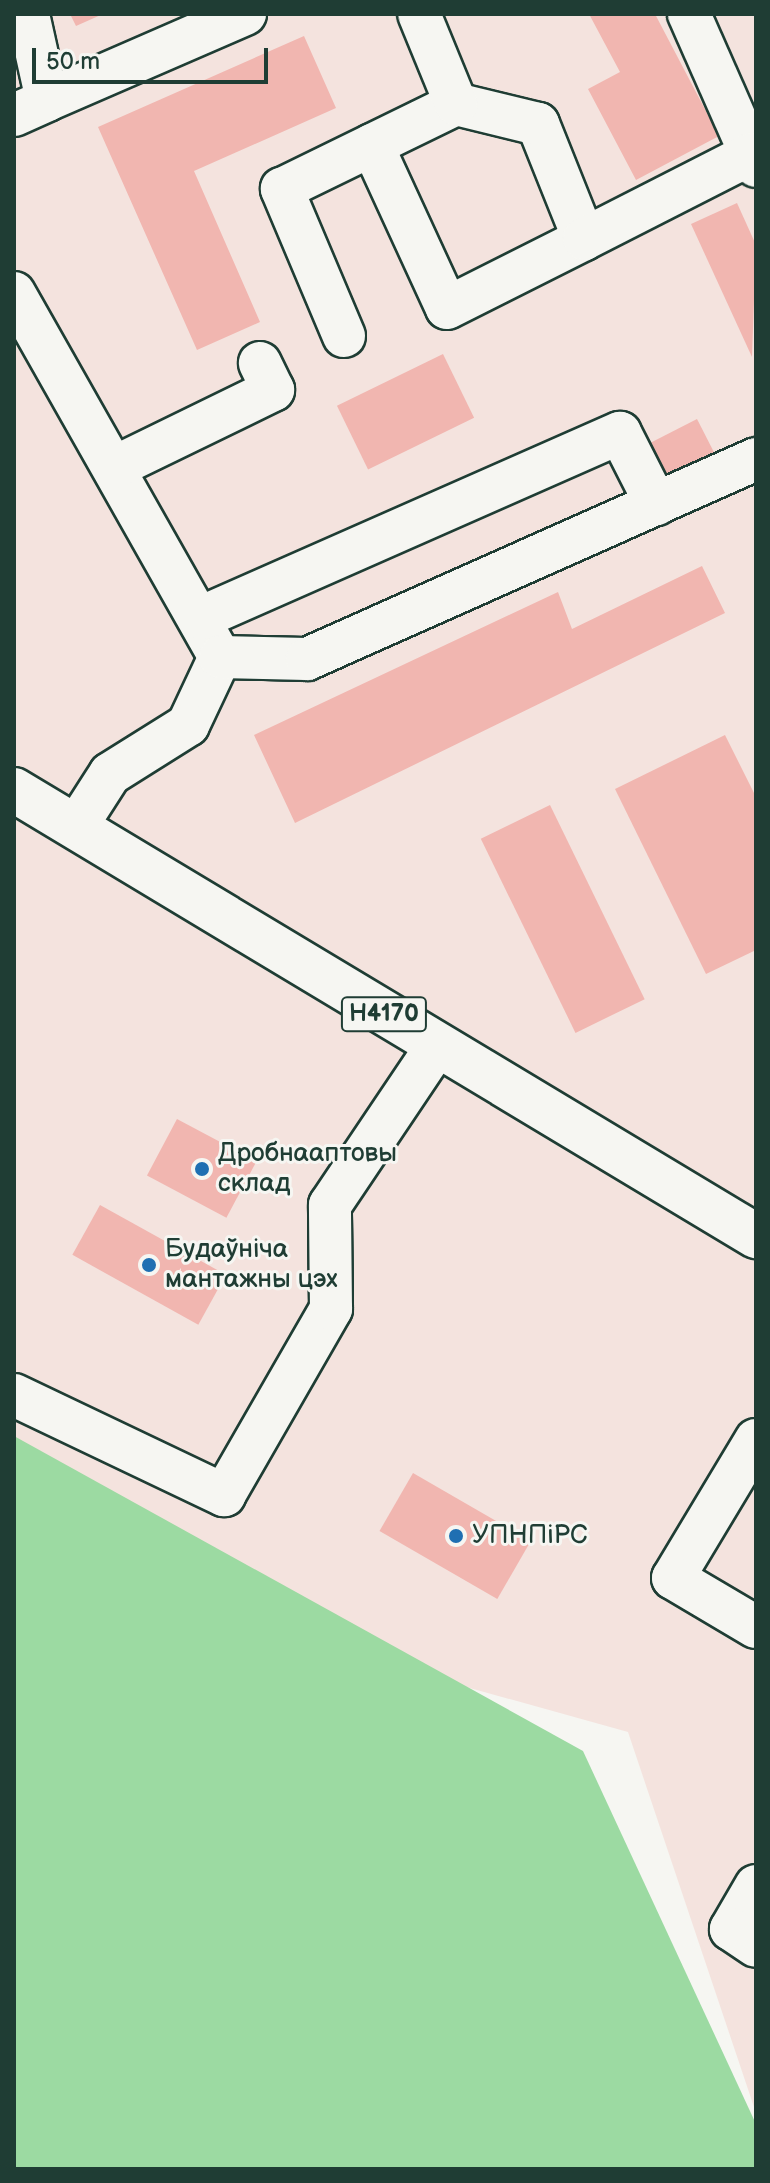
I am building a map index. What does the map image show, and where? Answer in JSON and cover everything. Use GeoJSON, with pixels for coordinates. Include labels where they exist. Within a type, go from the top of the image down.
{"type":"FeatureCollection","features":[{"type":"Feature","properties":{"kind":"main road","name":"Н4170"},"geometry":{"type":"LineString","coordinates":[[14,790],[756,1236]]}},
{"type":"Feature","properties":{"kind":"lane"},"geometry":{"type":"LineString","coordinates":[[28,14],[30,108],[245,14]]}},
{"type":"Feature","properties":{"kind":"lane"},"geometry":{"type":"LineString","coordinates":[[419,14],[456,104]]}},
{"type":"Feature","properties":{"kind":"lane"},"geometry":{"type":"LineString","coordinates":[[372,145],[447,308],[584,239],[753,160],[689,14]]}},
{"type":"Feature","properties":{"kind":"lane"},"geometry":{"type":"LineString","coordinates":[[344,336],[282,189],[456,104],[538,124],[584,239]]}},
{"type":"Feature","properties":{"kind":"lane"},"geometry":{"type":"LineString","coordinates":[[14,293],[220,657]]}},
{"type":"Feature","properties":{"kind":"lane"},"geometry":{"type":"LineString","coordinates":[[115,467],[273,390],[260,363]]}},
{"type":"Feature","properties":{"kind":"lane"},"geometry":{"type":"LineString","coordinates":[[200,618],[620,433],[656,504]]}},
{"type":"Feature","properties":{"kind":"lane"},"geometry":{"type":"LineString","coordinates":[[220,657],[307,659],[756,459]]}},
{"type":"Feature","properties":{"kind":"lane"},"geometry":{"type":"LineString","coordinates":[[76,827],[110,774],[188,725],[220,657]]}},
{"type":"Feature","properties":{"kind":"lane"},"geometry":{"type":"LineString","coordinates":[[14,1395],[224,1495],[331,1309],[330,1205],[437,1046]]}},
{"type":"Feature","properties":{"kind":"lane"},"geometry":{"type":"LineString","coordinates":[[753,1618],[673,1578],[756,1440]]}},
{"type":"Feature","properties":{"kind":"lane"},"geometry":{"type":"LineString","coordinates":[[756,1886],[731,1929],[756,1946]]}},
{"type":"Feature","properties":{"kind":"shaded area"},"geometry":{"type":"Polygon","coordinates":[[[14,14],[756,14],[756,2113],[628,1732],[14,1561],[14,14]]]}},
{"type":"Feature","properties":{"kind":"green space"},"geometry":{"type":"Polygon","coordinates":[[[14,1436],[583,1751],[756,2124],[756,2169],[14,2169],[14,1436]]]}},
{"type":"Feature","properties":{"kind":"building"},"geometry":{"type":"Polygon","coordinates":[[[70,14],[103,14],[76,26],[70,14]]]}},
{"type":"Feature","properties":{"kind":"building"},"geometry":{"type":"Polygon","coordinates":[[[589,14],[655,14],[719,136],[636,180],[588,89],[620,72],[589,14]]]}},
{"type":"Feature","properties":{"kind":"building"},"geometry":{"type":"Polygon","coordinates":[[[304,36],[336,108],[194,171],[260,322],[197,350],[98,127],[304,36]]]}},
{"type":"Feature","properties":{"kind":"building"},"geometry":{"type":"Polygon","coordinates":[[[737,203],[756,245],[752,357],[691,224],[737,203]]]}},
{"type":"Feature","properties":{"kind":"building"},"geometry":{"type":"Polygon","coordinates":[[[443,354],[474,418],[368,470],[337,406],[443,354]]]}},
{"type":"Feature","properties":{"kind":"building"},"geometry":{"type":"Polygon","coordinates":[[[697,419],[717,459],[662,487],[642,447],[697,419]]]}},
{"type":"Feature","properties":{"kind":"building"},"geometry":{"type":"Polygon","coordinates":[[[702,566],[725,613],[295,823],[254,735],[558,592],[572,629],[702,566]]]}},
{"type":"Feature","properties":{"kind":"building"},"geometry":{"type":"Polygon","coordinates":[[[725,735],[756,797],[756,950],[706,974],[615,789],[725,735]]]}},
{"type":"Feature","properties":{"kind":"building"},"geometry":{"type":"Polygon","coordinates":[[[550,805],[645,999],[575,1033],[481,839],[550,805]]]}},
{"type":"Feature","properties":{"kind":"building","name":"Дробнааптовы склад"},"geometry":{"type":"Polygon","coordinates":[[[177,1119],[256,1161],[226,1218],[147,1176],[177,1119]]]}},
{"type":"Feature","properties":{"kind":"building","name":"Будаўніча мантажны цэх"},"geometry":{"type":"Polygon","coordinates":[[[100,1205],[226,1275],[198,1325],[72,1255],[100,1205]]]}},
{"type":"Feature","properties":{"kind":"building","name":"УПНПіРС"},"geometry":{"type":"Polygon","coordinates":[[[413,1473],[531,1541],[497,1599],[380,1531],[413,1473]]]}},
{"type":"Feature","properties":{"kind":"place","name":"Дробнааптовы склад"},"geometry":{"type":"Point","coordinates":[202,1169]}},
{"type":"Feature","properties":{"kind":"place","name":"Будаўніча мантажны цэх"},"geometry":{"type":"Point","coordinates":[149,1265]}},
{"type":"Feature","properties":{"kind":"place","name":"УПНПіРС"},"geometry":{"type":"Point","coordinates":[456,1536]}}]}
